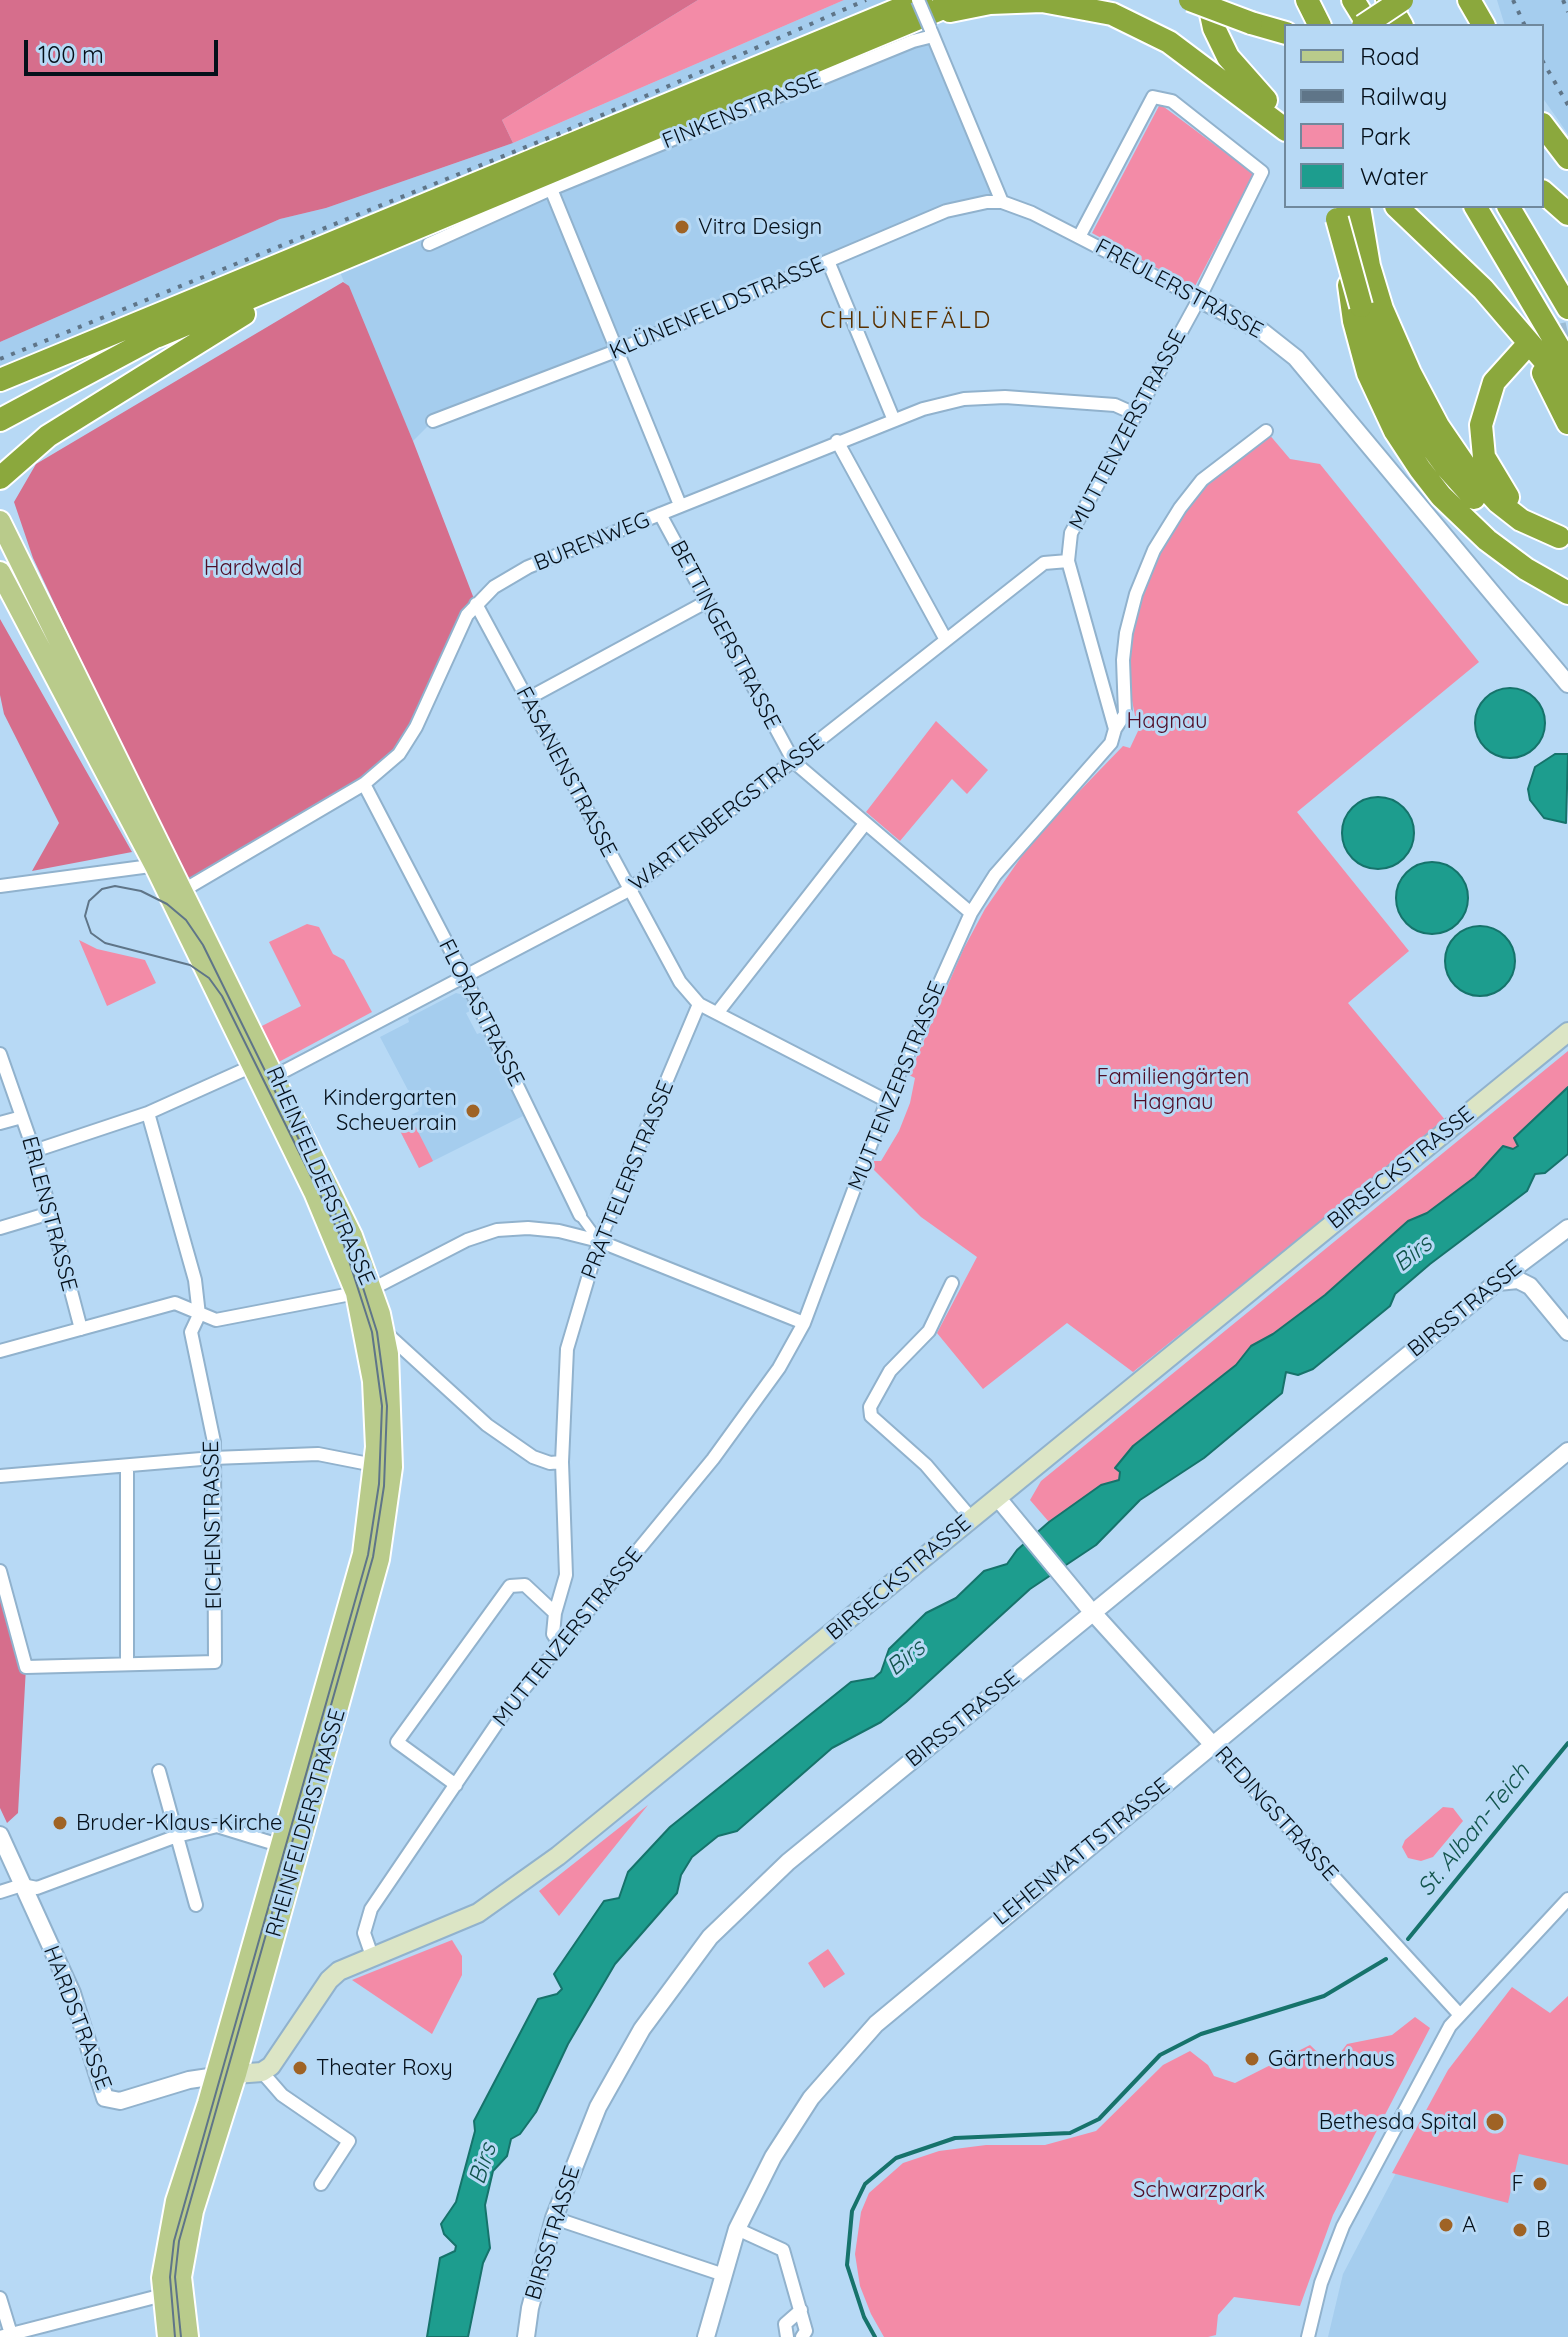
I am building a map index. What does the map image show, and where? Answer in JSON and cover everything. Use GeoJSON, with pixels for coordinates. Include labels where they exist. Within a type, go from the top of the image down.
{"type":"FeatureCollection","features":[{"type":"Feature","properties":{"kind":"highway"},"geometry":{"type":"LineString","coordinates":[[0,380],[366,240],[921,13],[962,0]]}},
{"type":"Feature","properties":{"kind":"highway"},"geometry":{"type":"LineString","coordinates":[[1190,0],[1282,32]]}},
{"type":"Feature","properties":{"kind":"highway"},"geometry":{"type":"LineString","coordinates":[[1208,0],[1214,28],[1228,57],[1245,80],[1284,113]]}},
{"type":"Feature","properties":{"kind":"highway"},"geometry":{"type":"LineString","coordinates":[[1307,0],[1319,24]]}},
{"type":"Feature","properties":{"kind":"highway"},"geometry":{"type":"LineString","coordinates":[[1353,0],[1365,24]]}},
{"type":"Feature","properties":{"kind":"highway"},"geometry":{"type":"LineString","coordinates":[[1387,0],[1401,24]]}},
{"type":"Feature","properties":{"kind":"highway"},"geometry":{"type":"LineString","coordinates":[[1369,24],[1402,0]]}},
{"type":"Feature","properties":{"kind":"highway"},"geometry":{"type":"LineString","coordinates":[[1469,0],[1483,24]]}},
{"type":"Feature","properties":{"kind":"highway"},"geometry":{"type":"LineString","coordinates":[[921,13],[1011,2],[1056,1],[1098,10],[1169,42],[1284,128]]}},
{"type":"Feature","properties":{"kind":"highway"},"geometry":{"type":"LineString","coordinates":[[1261,111],[1284,138]]}},
{"type":"Feature","properties":{"kind":"highway"},"geometry":{"type":"LineString","coordinates":[[1544,127],[1568,158]]}},
{"type":"Feature","properties":{"kind":"highway"},"geometry":{"type":"LineString","coordinates":[[1544,193],[1565,211]]}},
{"type":"Feature","properties":{"kind":"highway"},"geometry":{"type":"LineString","coordinates":[[1359,208],[1369,266],[1382,309],[1438,426],[1466,467],[1498,502],[1521,520],[1564,537]]}},
{"type":"Feature","properties":{"kind":"highway"},"geometry":{"type":"LineString","coordinates":[[1476,208],[1568,363]]}},
{"type":"Feature","properties":{"kind":"highway"},"geometry":{"type":"LineString","coordinates":[[1509,208],[1568,308]]}},
{"type":"Feature","properties":{"kind":"highway"},"geometry":{"type":"LineString","coordinates":[[1396,209],[1468,274],[1568,388]]}},
{"type":"Feature","properties":{"kind":"highway"},"geometry":{"type":"LineString","coordinates":[[1339,210],[1361,306],[1406,410],[1447,468],[1470,494],[1509,525],[1535,535],[1564,537]]}},
{"type":"Feature","properties":{"kind":"highway"},"geometry":{"type":"LineString","coordinates":[[1339,210],[1355,329],[1368,373],[1395,431],[1430,483],[1472,527],[1526,569],[1568,593]]}},
{"type":"Feature","properties":{"kind":"highway"},"geometry":{"type":"LineString","coordinates":[[0,420],[158,336],[366,240]]}},
{"type":"Feature","properties":{"kind":"highway"},"geometry":{"type":"LineString","coordinates":[[0,478],[48,436],[187,347],[366,240]]}},
{"type":"Feature","properties":{"kind":"highway"},"geometry":{"type":"LineString","coordinates":[[1513,324],[1568,423]]}},
{"type":"Feature","properties":{"kind":"highway"},"geometry":{"type":"LineString","coordinates":[[1522,351],[1500,373],[1488,393],[1481,425],[1482,447],[1493,477],[1514,504],[1564,537]]}},
{"type":"Feature","properties":{"kind":"main road","name":"RHEINFELDERSTRASSE"},"geometry":{"type":"LineString","coordinates":[[0,521],[177,894],[265,1067],[337,1242],[364,1291],[375,1333],[375,1408],[384,1466],[226,2075],[173,2295]]}},
{"type":"Feature","properties":{"kind":"main road","name":"RHEINFELDERSTRASSE"},"geometry":{"type":"LineString","coordinates":[[0,572],[162,863]]}},
{"type":"Feature","properties":{"kind":"main road","name":"BIRSECKSTRASSE"},"geometry":{"type":"LineString","coordinates":[[262,2072],[280,2056],[329,1980],[351,1965],[449,1927],[501,1899],[657,1777],[971,1518],[1002,1503],[1568,1032]]}},
{"type":"Feature","properties":{"kind":"main road"},"geometry":{"type":"LineString","coordinates":[[226,2075],[262,2072]]}},
{"type":"Feature","properties":{"kind":"main road"},"geometry":{"type":"LineString","coordinates":[[168,2337],[173,2295]]}},
{"type":"Feature","properties":{"kind":"main road"},"geometry":{"type":"LineString","coordinates":[[173,2295],[188,2337]]}},
{"type":"Feature","properties":{"kind":"street","name":"FINKENSTRASSE"},"geometry":{"type":"LineString","coordinates":[[429,244],[551,189],[913,41],[921,13]]}},
{"type":"Feature","properties":{"kind":"street"},"geometry":{"type":"LineString","coordinates":[[921,13],[1002,202]]}},
{"type":"Feature","properties":{"kind":"street","name":"MUTTENZERSTRASSE"},"geometry":{"type":"LineString","coordinates":[[372,1956],[364,1933],[366,1919],[504,1713],[713,1459],[772,1378],[804,1323],[887,1101],[971,913],[995,875],[1111,743],[1115,729],[1068,561],[1071,533],[1199,299],[1262,172],[1172,101],[1153,97],[1079,237]]}},
{"type":"Feature","properties":{"kind":"street"},"geometry":{"type":"LineString","coordinates":[[551,189],[680,505]]}},
{"type":"Feature","properties":{"kind":"street","name":"FREULERSTRASSE"},"geometry":{"type":"LineString","coordinates":[[1002,202],[1079,237],[1263,332],[1296,358],[1568,684]]}},
{"type":"Feature","properties":{"kind":"street","name":"KLÜNENFELDSTRASSE"},"geometry":{"type":"LineString","coordinates":[[433,421],[616,351],[946,211],[1002,202]]}},
{"type":"Feature","properties":{"kind":"street"},"geometry":{"type":"LineString","coordinates":[[828,261],[893,418]]}},
{"type":"Feature","properties":{"kind":"street","name":"BURENWEG"},"geometry":{"type":"LineString","coordinates":[[177,894],[364,784],[399,754],[416,727],[460,627],[476,604],[494,587],[528,567],[893,418],[964,399],[1005,397],[1115,405],[1135,414]]}},
{"type":"Feature","properties":{"kind":"street"},"geometry":{"type":"LineString","coordinates":[[1115,729],[1125,714],[1123,660],[1126,633],[1136,594],[1154,550],[1202,480],[1266,431]]}},
{"type":"Feature","properties":{"kind":"street"},"geometry":{"type":"LineString","coordinates":[[837,441],[946,640]]}},
{"type":"Feature","properties":{"kind":"street","name":"BETTINGERSTRASSE"},"geometry":{"type":"LineString","coordinates":[[660,514],[794,762],[864,825],[971,913]]}},
{"type":"Feature","properties":{"kind":"street","name":"WARTENBERGSTRASSE"},"geometry":{"type":"LineString","coordinates":[[34,1151],[148,1113],[265,1067],[464,976],[629,890],[1044,563],[1068,561]]}},
{"type":"Feature","properties":{"kind":"street"},"geometry":{"type":"LineString","coordinates":[[527,699],[706,602]]}},
{"type":"Feature","properties":{"kind":"street","name":"FASANENSTRASSE"},"geometry":{"type":"LineString","coordinates":[[476,604],[680,982],[699,1004],[887,1101]]}},
{"type":"Feature","properties":{"kind":"street","name":"FLORASTRASSE"},"geometry":{"type":"LineString","coordinates":[[364,784],[464,976],[580,1215],[599,1241]]}},
{"type":"Feature","properties":{"kind":"street"},"geometry":{"type":"LineString","coordinates":[[718,1012],[864,825]]}},
{"type":"Feature","properties":{"kind":"street"},"geometry":{"type":"LineString","coordinates":[[0,886],[162,863]]}},
{"type":"Feature","properties":{"kind":"street","name":"PRATTELERSTRASSE"},"geometry":{"type":"LineString","coordinates":[[559,1643],[553,1634],[555,1613],[566,1575],[562,1462],[567,1349],[599,1241],[699,1004]]}},
{"type":"Feature","properties":{"kind":"street","name":"ERLENSTRASSE"},"geometry":{"type":"LineString","coordinates":[[0,1054],[34,1151],[81,1329]]}},
{"type":"Feature","properties":{"kind":"street","name":"EICHENSTRASSE"},"geometry":{"type":"LineString","coordinates":[[0,1571],[26,1667],[215,1662],[214,1442],[191,1332],[199,1315],[195,1280],[148,1113]]}},
{"type":"Feature","properties":{"kind":"street"},"geometry":{"type":"LineString","coordinates":[[0,1123],[22,1117]]}},
{"type":"Feature","properties":{"kind":"street"},"geometry":{"type":"LineString","coordinates":[[0,1228],[50,1213]]}},
{"type":"Feature","properties":{"kind":"street","name":"BIRSSTRASSE"},"geometry":{"type":"LineString","coordinates":[[526,2337],[530,2308],[554,2218],[598,2107],[642,2029],[710,1937],[788,1862],[1496,1283],[1568,1228]]}},
{"type":"Feature","properties":{"kind":"street"},"geometry":{"type":"LineString","coordinates":[[0,1351],[175,1303],[216,1320],[364,1291],[467,1240],[497,1230],[559,1231],[599,1241],[804,1323]]}},
{"type":"Feature","properties":{"kind":"street"},"geometry":{"type":"LineString","coordinates":[[1530,1286],[1530,1270],[1538,1252]]}},
{"type":"Feature","properties":{"kind":"street"},"geometry":{"type":"LineString","coordinates":[[1496,1283],[1518,1280],[1530,1286],[1568,1332]]}},
{"type":"Feature","properties":{"kind":"street"},"geometry":{"type":"LineString","coordinates":[[952,1283],[929,1331],[890,1371],[870,1407],[871,1416],[926,1465],[971,1518]]}},
{"type":"Feature","properties":{"kind":"street"},"geometry":{"type":"LineString","coordinates":[[375,1333],[487,1425],[533,1457],[550,1463],[562,1462]]}},
{"type":"Feature","properties":{"kind":"street","name":"LEHENMATTSTRASSE"},"geometry":{"type":"LineString","coordinates":[[706,2337],[721,2274],[737,2229],[793,2125],[834,2070],[876,2024],[1568,1451]]}},
{"type":"Feature","properties":{"kind":"street"},"geometry":{"type":"LineString","coordinates":[[0,1476],[213,1458],[318,1454],[384,1466]]}},
{"type":"Feature","properties":{"kind":"street"},"geometry":{"type":"LineString","coordinates":[[127,1466],[127,1664]]}},
{"type":"Feature","properties":{"kind":"street","name":"REDINGSTRASSE"},"geometry":{"type":"LineString","coordinates":[[1002,1503],[1092,1612],[1460,2015]]}},
{"type":"Feature","properties":{"kind":"street"},"geometry":{"type":"LineString","coordinates":[[456,1785],[397,1742],[510,1586],[525,1585],[555,1613]]}},
{"type":"Feature","properties":{"kind":"street"},"geometry":{"type":"LineString","coordinates":[[159,1771],[196,1905]]}},
{"type":"Feature","properties":{"kind":"street"},"geometry":{"type":"LineString","coordinates":[[0,1892],[22,1885],[37,1888],[177,1836],[217,1826],[269,1842]]}},
{"type":"Feature","properties":{"kind":"street","name":"HARDSTRASSE"},"geometry":{"type":"LineString","coordinates":[[0,1835],[72,1993],[105,2098],[120,2101],[226,2075]]}},
{"type":"Feature","properties":{"kind":"street"},"geometry":{"type":"LineString","coordinates":[[1308,2337],[1321,2283],[1343,2226],[1445,2034],[1568,1899]]}},
{"type":"Feature","properties":{"kind":"street"},"geometry":{"type":"LineString","coordinates":[[262,2072],[270,2085],[282,2095],[349,2141],[321,2184]]}},
{"type":"Feature","properties":{"kind":"street"},"geometry":{"type":"LineString","coordinates":[[554,2218],[721,2274]]}},
{"type":"Feature","properties":{"kind":"street"},"geometry":{"type":"LineString","coordinates":[[737,2229],[783,2250],[806,2331],[802,2337]]}},
{"type":"Feature","properties":{"kind":"street"},"geometry":{"type":"LineString","coordinates":[[0,2298],[6,2335],[173,2295]]}},
{"type":"Feature","properties":{"kind":"street"},"geometry":{"type":"LineString","coordinates":[[787,2337],[785,2324],[801,2310]]}},
{"type":"Feature","properties":{"kind":"shaded area"},"geometry":{"type":"Polygon","coordinates":[[[844,0],[897,0],[0,370],[0,342],[280,219],[326,208],[513,143],[844,0]]]}},
{"type":"Feature","properties":{"kind":"shaded area"},"geometry":{"type":"Polygon","coordinates":[[[1497,0],[1568,0],[1568,134],[1544,100],[1544,24],[1504,24],[1497,0]]]}},
{"type":"Feature","properties":{"kind":"shaded area"},"geometry":{"type":"Polygon","coordinates":[[[930,28],[1002,202],[946,211],[433,421],[413,441],[339,270],[930,28]]]}},
{"type":"Feature","properties":{"kind":"shaded area"},"geometry":{"type":"Polygon","coordinates":[[[456,993],[464,995],[472,1010],[466,1013],[477,1034],[483,1032],[523,1116],[419,1168],[396,1123],[419,1111],[380,1037],[409,1022],[408,1018],[456,993]]]}},
{"type":"Feature","properties":{"kind":"shaded area","name":"Bethesda Spital"},"geometry":{"type":"Polygon","coordinates":[[[1568,2031],[1568,2337],[1328,2337],[1343,2274],[1450,2070],[1568,2031]]]}},
{"type":"Feature","properties":{"kind":"green space"},"geometry":{"type":"Polygon","coordinates":[[[0,0],[698,0],[502,120],[513,143],[326,208],[280,219],[0,342],[0,0]]]}},
{"type":"Feature","properties":{"kind":"green space"},"geometry":{"type":"Polygon","coordinates":[[[698,0],[844,0],[513,143],[502,120],[698,0]]]}},
{"type":"Feature","properties":{"kind":"green space"},"geometry":{"type":"Polygon","coordinates":[[[1160,104],[1254,174],[1194,288],[1092,233],[1160,104]]]}},
{"type":"Feature","properties":{"kind":"green space","name":"Hardwald"},"geometry":{"type":"Polygon","coordinates":[[[343,282],[349,286],[476,604],[416,727],[370,779],[188,889],[33,558],[14,502],[36,464],[343,282]]]}},
{"type":"Feature","properties":{"kind":"green space","name":"Familiengärten Hagnau"},"geometry":{"type":"Polygon","coordinates":[[[1268,433],[1290,459],[1320,464],[1479,662],[1297,812],[1409,951],[1348,1003],[1446,1121],[1133,1372],[1067,1323],[983,1389],[937,1333],[977,1257],[921,1217],[872,1168],[874,1161],[881,1161],[899,1131],[910,1103],[915,1078],[909,1075],[963,950],[985,909],[1035,837],[1123,746],[1130,748],[1138,731],[1129,685],[1133,625],[1146,585],[1168,537],[1201,490],[1268,433]]]}},
{"type":"Feature","properties":{"kind":"green space"},"geometry":{"type":"Polygon","coordinates":[[[0,619],[132,852],[32,871],[59,823],[4,714],[0,695],[0,619]]]}},
{"type":"Feature","properties":{"kind":"green space"},"geometry":{"type":"Polygon","coordinates":[[[936,721],[988,770],[967,794],[952,779],[900,841],[866,812],[936,721]]]}},
{"type":"Feature","properties":{"kind":"green space"},"geometry":{"type":"Polygon","coordinates":[[[307,924],[319,927],[333,954],[344,960],[372,1012],[275,1064],[258,1028],[301,1006],[269,942],[307,924]]]}},
{"type":"Feature","properties":{"kind":"green space"},"geometry":{"type":"Polygon","coordinates":[[[79,940],[97,949],[145,960],[156,983],[107,1006],[79,940]]]}},
{"type":"Feature","properties":{"kind":"green space"},"geometry":{"type":"Polygon","coordinates":[[[1568,1051],[1568,1087],[1514,1138],[1518,1146],[1513,1149],[1502,1146],[1475,1177],[1427,1213],[1408,1221],[1325,1295],[1273,1334],[1251,1346],[1236,1365],[1133,1446],[1120,1480],[1074,1504],[1049,1522],[1030,1500],[1041,1481],[1568,1051]]]}},
{"type":"Feature","properties":{"kind":"green space"},"geometry":{"type":"Polygon","coordinates":[[[410,1116],[433,1161],[419,1168],[396,1123],[410,1116]]]}},
{"type":"Feature","properties":{"kind":"green space"},"geometry":{"type":"Polygon","coordinates":[[[0,1571],[26,1667],[18,1813],[7,1823],[0,1808],[0,1571]]]}},
{"type":"Feature","properties":{"kind":"green space"},"geometry":{"type":"Polygon","coordinates":[[[648,1805],[559,1916],[539,1891],[648,1805]]]}},
{"type":"Feature","properties":{"kind":"green space"},"geometry":{"type":"Polygon","coordinates":[[[1443,1807],[1453,1808],[1463,1821],[1433,1857],[1421,1861],[1408,1858],[1402,1847],[1405,1840],[1443,1807]]]}},
{"type":"Feature","properties":{"kind":"green space"},"geometry":{"type":"Polygon","coordinates":[[[452,1940],[462,1956],[462,1975],[432,2034],[352,1980],[452,1940]]]}},
{"type":"Feature","properties":{"kind":"green space"},"geometry":{"type":"Polygon","coordinates":[[[828,1949],[845,1974],[824,1988],[808,1963],[828,1949]]]}},
{"type":"Feature","properties":{"kind":"green space"},"geometry":{"type":"Polygon","coordinates":[[[1512,1987],[1550,2013],[1568,1996],[1568,2165],[1519,2154],[1508,2203],[1392,2173],[1448,2070],[1512,1987]]]}},
{"type":"Feature","properties":{"kind":"green space","name":"Schwarzpark"},"geometry":{"type":"Polygon","coordinates":[[[1415,2017],[1430,2028],[1333,2215],[1300,2306],[1234,2297],[1218,2315],[1216,2335],[1208,2337],[884,2337],[860,2286],[855,2254],[861,2212],[869,2193],[903,2163],[939,2151],[986,2145],[1045,2145],[1096,2131],[1163,2065],[1190,2051],[1208,2065],[1214,2076],[1235,2083],[1310,2045],[1331,2065],[1347,2044],[1392,2035],[1415,2017]]]}},
{"type":"Feature","properties":{"kind":"water"},"geometry":{"type":"Polygon","coordinates":[[[1510,688],[1535,698],[1545,723],[1535,748],[1510,758],[1485,748],[1475,723],[1485,698],[1510,688]]]}},
{"type":"Feature","properties":{"kind":"water"},"geometry":{"type":"Polygon","coordinates":[[[1555,754],[1568,754],[1566,823],[1544,818],[1530,800],[1528,789],[1535,767],[1555,754]]]}},
{"type":"Feature","properties":{"kind":"water"},"geometry":{"type":"Polygon","coordinates":[[[1378,797],[1398,803],[1408,813],[1414,833],[1408,853],[1398,863],[1378,869],[1358,863],[1348,853],[1342,833],[1348,813],[1358,803],[1378,797]]]}},
{"type":"Feature","properties":{"kind":"water"},"geometry":{"type":"Polygon","coordinates":[[[1432,862],[1452,868],[1462,878],[1468,898],[1462,918],[1452,928],[1432,934],[1412,928],[1402,918],[1396,898],[1402,878],[1412,868],[1432,862]]]}},
{"type":"Feature","properties":{"kind":"water"},"geometry":{"type":"Polygon","coordinates":[[[1487,926],[1509,941],[1515,961],[1513,975],[1505,986],[1494,994],[1473,996],[1455,986],[1447,975],[1445,954],[1455,936],[1466,928],[1487,926]]]}},
{"type":"Feature","properties":{"kind":"water","name":"Birs"},"geometry":{"type":"Polygon","coordinates":[[[1568,1087],[1568,1154],[1545,1173],[1535,1174],[1527,1191],[1430,1264],[1395,1294],[1390,1306],[1313,1369],[1298,1375],[1286,1372],[1282,1393],[1204,1458],[1140,1500],[1096,1545],[1030,1589],[881,1722],[832,1748],[737,1831],[718,1836],[692,1857],[681,1875],[677,1893],[615,1964],[568,2044],[536,2112],[520,2134],[511,2139],[507,2156],[493,2171],[485,2205],[490,2248],[483,2263],[468,2337],[427,2337],[440,2258],[455,2251],[456,2246],[444,2234],[441,2224],[456,2202],[475,2131],[474,2121],[538,1999],[557,1994],[562,1989],[554,1974],[604,1901],[619,1898],[628,1872],[670,1827],[851,1682],[874,1678],[881,1672],[889,1649],[926,1613],[956,1598],[984,1571],[1007,1564],[1017,1550],[1049,1522],[1101,1485],[1119,1480],[1120,1472],[1115,1468],[1133,1446],[1236,1365],[1251,1346],[1273,1334],[1325,1295],[1408,1221],[1427,1213],[1475,1177],[1503,1146],[1513,1149],[1518,1146],[1514,1138],[1568,1087]]]}},
{"type":"Feature","properties":{"kind":"waterway","name":"St. Alban-Teich"},"geometry":{"type":"LineString","coordinates":[[1408,1939],[1568,1743]]}},
{"type":"Feature","properties":{"kind":"waterway","name":"St. Alban-Teich"},"geometry":{"type":"LineString","coordinates":[[875,2337],[864,2317],[847,2265],[852,2211],[865,2184],[896,2158],[955,2138],[1070,2133],[1099,2119],[1160,2055],[1201,2034],[1324,1996],[1386,1959]]}},
{"type":"Feature","properties":{"kind":"tunnel"},"geometry":{"type":"LineString","coordinates":[[1522,351],[1546,338],[1568,333]]}},
{"type":"Feature","properties":{"kind":"tram line"},"geometry":{"type":"LineString","coordinates":[[175,2337],[170,2277],[174,2241],[368,1555],[379,1484],[382,1406],[372,1332],[342,1239],[222,996],[209,978],[190,965],[105,943],[91,933],[85,916],[89,901],[102,889],[115,886],[141,891],[167,904],[186,920],[203,945],[347,1237],[377,1332],[387,1406],[384,1486],[373,1557],[179,2241],[175,2277],[181,2337]]}},
{"type":"Feature","properties":{"kind":"railway"},"geometry":{"type":"LineString","coordinates":[[0,359],[563,132],[866,0]]}},
{"type":"Feature","properties":{"kind":"railway"},"geometry":{"type":"LineString","coordinates":[[1513,0],[1524,24]]}},
{"type":"Feature","properties":{"kind":"railway"},"geometry":{"type":"LineString","coordinates":[[1563,0],[1568,12]]}},
{"type":"Feature","properties":{"kind":"railway"},"geometry":{"type":"LineString","coordinates":[[1544,63],[1568,105]]}},
{"type":"Feature","properties":{"kind":"place","name":"Vitra Design"},"geometry":{"type":"Point","coordinates":[682,227]}},
{"type":"Feature","properties":{"kind":"place","name":"Kindergarten Scheuerrain"},"geometry":{"type":"Point","coordinates":[473,1111]}},
{"type":"Feature","properties":{"kind":"place","name":"Bruder-Klaus-Kirche"},"geometry":{"type":"Point","coordinates":[60,1823]}},
{"type":"Feature","properties":{"kind":"place","name":"Gärtnerhaus"},"geometry":{"type":"Point","coordinates":[1252,2059]}},
{"type":"Feature","properties":{"kind":"place","name":"Theater Roxy"},"geometry":{"type":"Point","coordinates":[300,2068]}},
{"type":"Feature","properties":{"kind":"place","name":"Bethesda Spital"},"geometry":{"type":"Point","coordinates":[1495,2122]}},
{"type":"Feature","properties":{"kind":"place","name":"F"},"geometry":{"type":"Point","coordinates":[1540,2184]}},
{"type":"Feature","properties":{"kind":"place","name":"A"},"geometry":{"type":"Point","coordinates":[1446,2225]}},
{"type":"Feature","properties":{"kind":"place","name":"B"},"geometry":{"type":"Point","coordinates":[1520,2230]}},
{"type":"Feature","properties":{"kind":"district","name":"CHLÜNEFÄLD"},"geometry":{"type":"Point","coordinates":[906,321]}},
{"type":"Feature","properties":{"kind":"park label","name":"Hagnau"},"geometry":{"type":"Point","coordinates":[1167,721]}}]}
